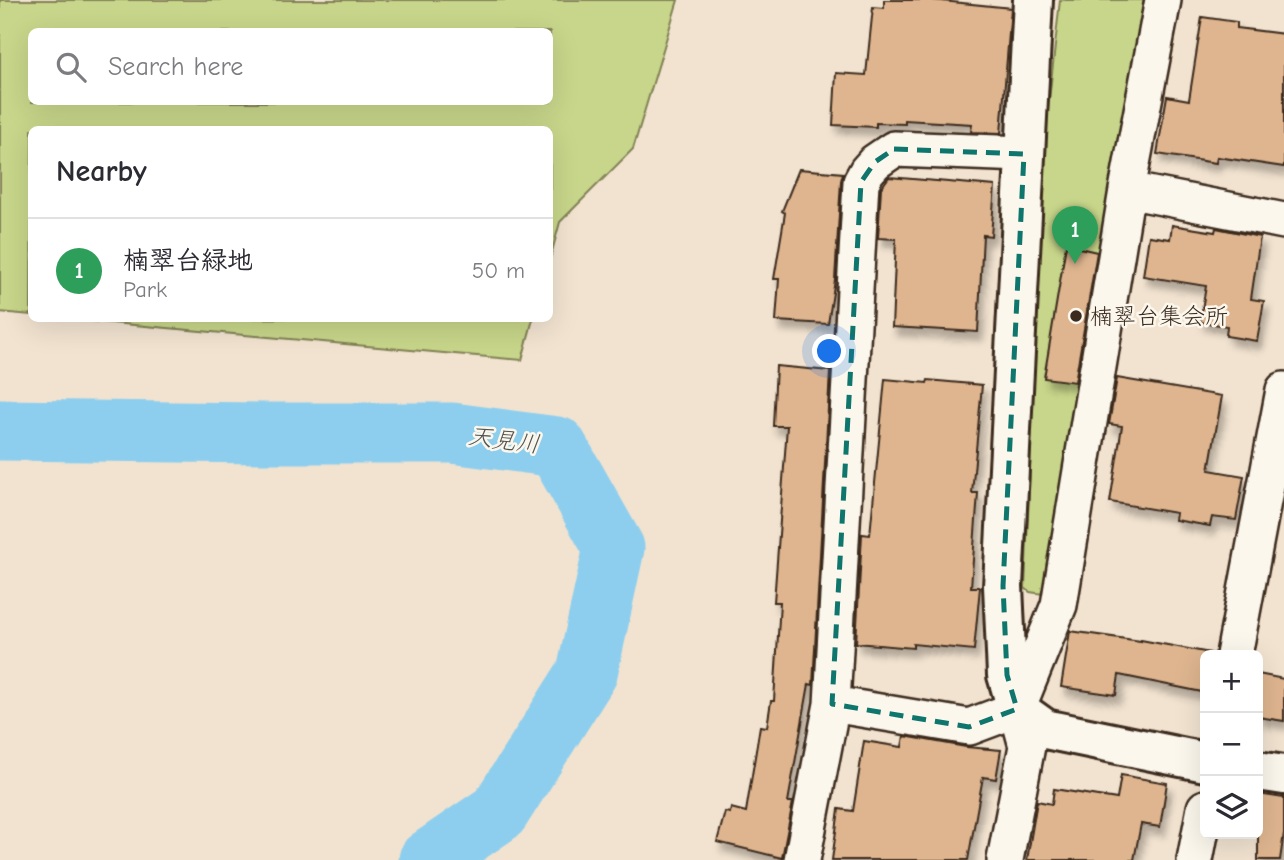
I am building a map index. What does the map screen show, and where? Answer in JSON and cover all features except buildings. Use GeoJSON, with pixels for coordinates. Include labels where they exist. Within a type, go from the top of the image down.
{"type":"FeatureCollection","features":[{"type":"Feature","properties":{"kind":"street"},"geometry":{"type":"LineString","coordinates":[[1005,860],[1027,746],[1007,675],[1003,586],[1033,0]]}},
{"type":"Feature","properties":{"kind":"street"},"geometry":{"type":"LineString","coordinates":[[832,704],[970,727],[1017,709],[1059,605],[1127,190],[1163,0]]}},
{"type":"Feature","properties":{"kind":"street"},"geometry":{"type":"LineString","coordinates":[[802,860],[832,704],[861,182],[875,162],[894,149],[1024,154]]}},
{"type":"Feature","properties":{"kind":"street"},"geometry":{"type":"LineString","coordinates":[[1127,190],[1284,222]]}},
{"type":"Feature","properties":{"kind":"street"},"geometry":{"type":"LineString","coordinates":[[1235,650],[1284,390]]}},
{"type":"Feature","properties":{"kind":"street"},"geometry":{"type":"LineString","coordinates":[[1017,709],[1045,729],[1200,761]]}},
{"type":"Feature","properties":{"kind":"street"},"geometry":{"type":"LineString","coordinates":[[1263,772],[1284,775]]}},
{"type":"Feature","properties":{"kind":"street"},"geometry":{"type":"LineString","coordinates":[[1195,860],[1200,834]]}},
{"type":"Feature","properties":{"kind":"highlighted area"},"geometry":{"type":"Polygon","coordinates":[[[894,149],[1024,154],[1003,586],[1007,675],[1017,709],[969,727],[832,704],[861,182],[875,162],[894,149]]]}},
{"type":"Feature","properties":{"kind":"green space"},"geometry":{"type":"Polygon","coordinates":[[[0,0],[678,0],[633,149],[560,222],[553,248],[553,126],[28,126],[28,315],[0,312],[0,0]]]}},
{"type":"Feature","properties":{"kind":"green space"},"geometry":{"type":"Polygon","coordinates":[[[1060,0],[1162,0],[1052,579],[1043,594],[1030,592],[1025,588],[1043,156],[1060,0]]]}},
{"type":"Feature","properties":{"kind":"green space"},"geometry":{"type":"Polygon","coordinates":[[[101,322],[532,322],[522,360],[101,322]]]}},
{"type":"Feature","properties":{"kind":"waterway","name":"天見川"},"geometry":{"type":"LineString","coordinates":[[0,430],[452,433],[557,447],[614,548],[587,673],[499,812],[429,860]]}},
{"type":"Feature","properties":{"kind":"place","name":"楠翠台緑地"},"geometry":{"type":"Point","coordinates":[1075,264]}},
{"type":"Feature","properties":{"kind":"place","name":"楠翠台集会所"},"geometry":{"type":"Point","coordinates":[1076,316]}}]}
